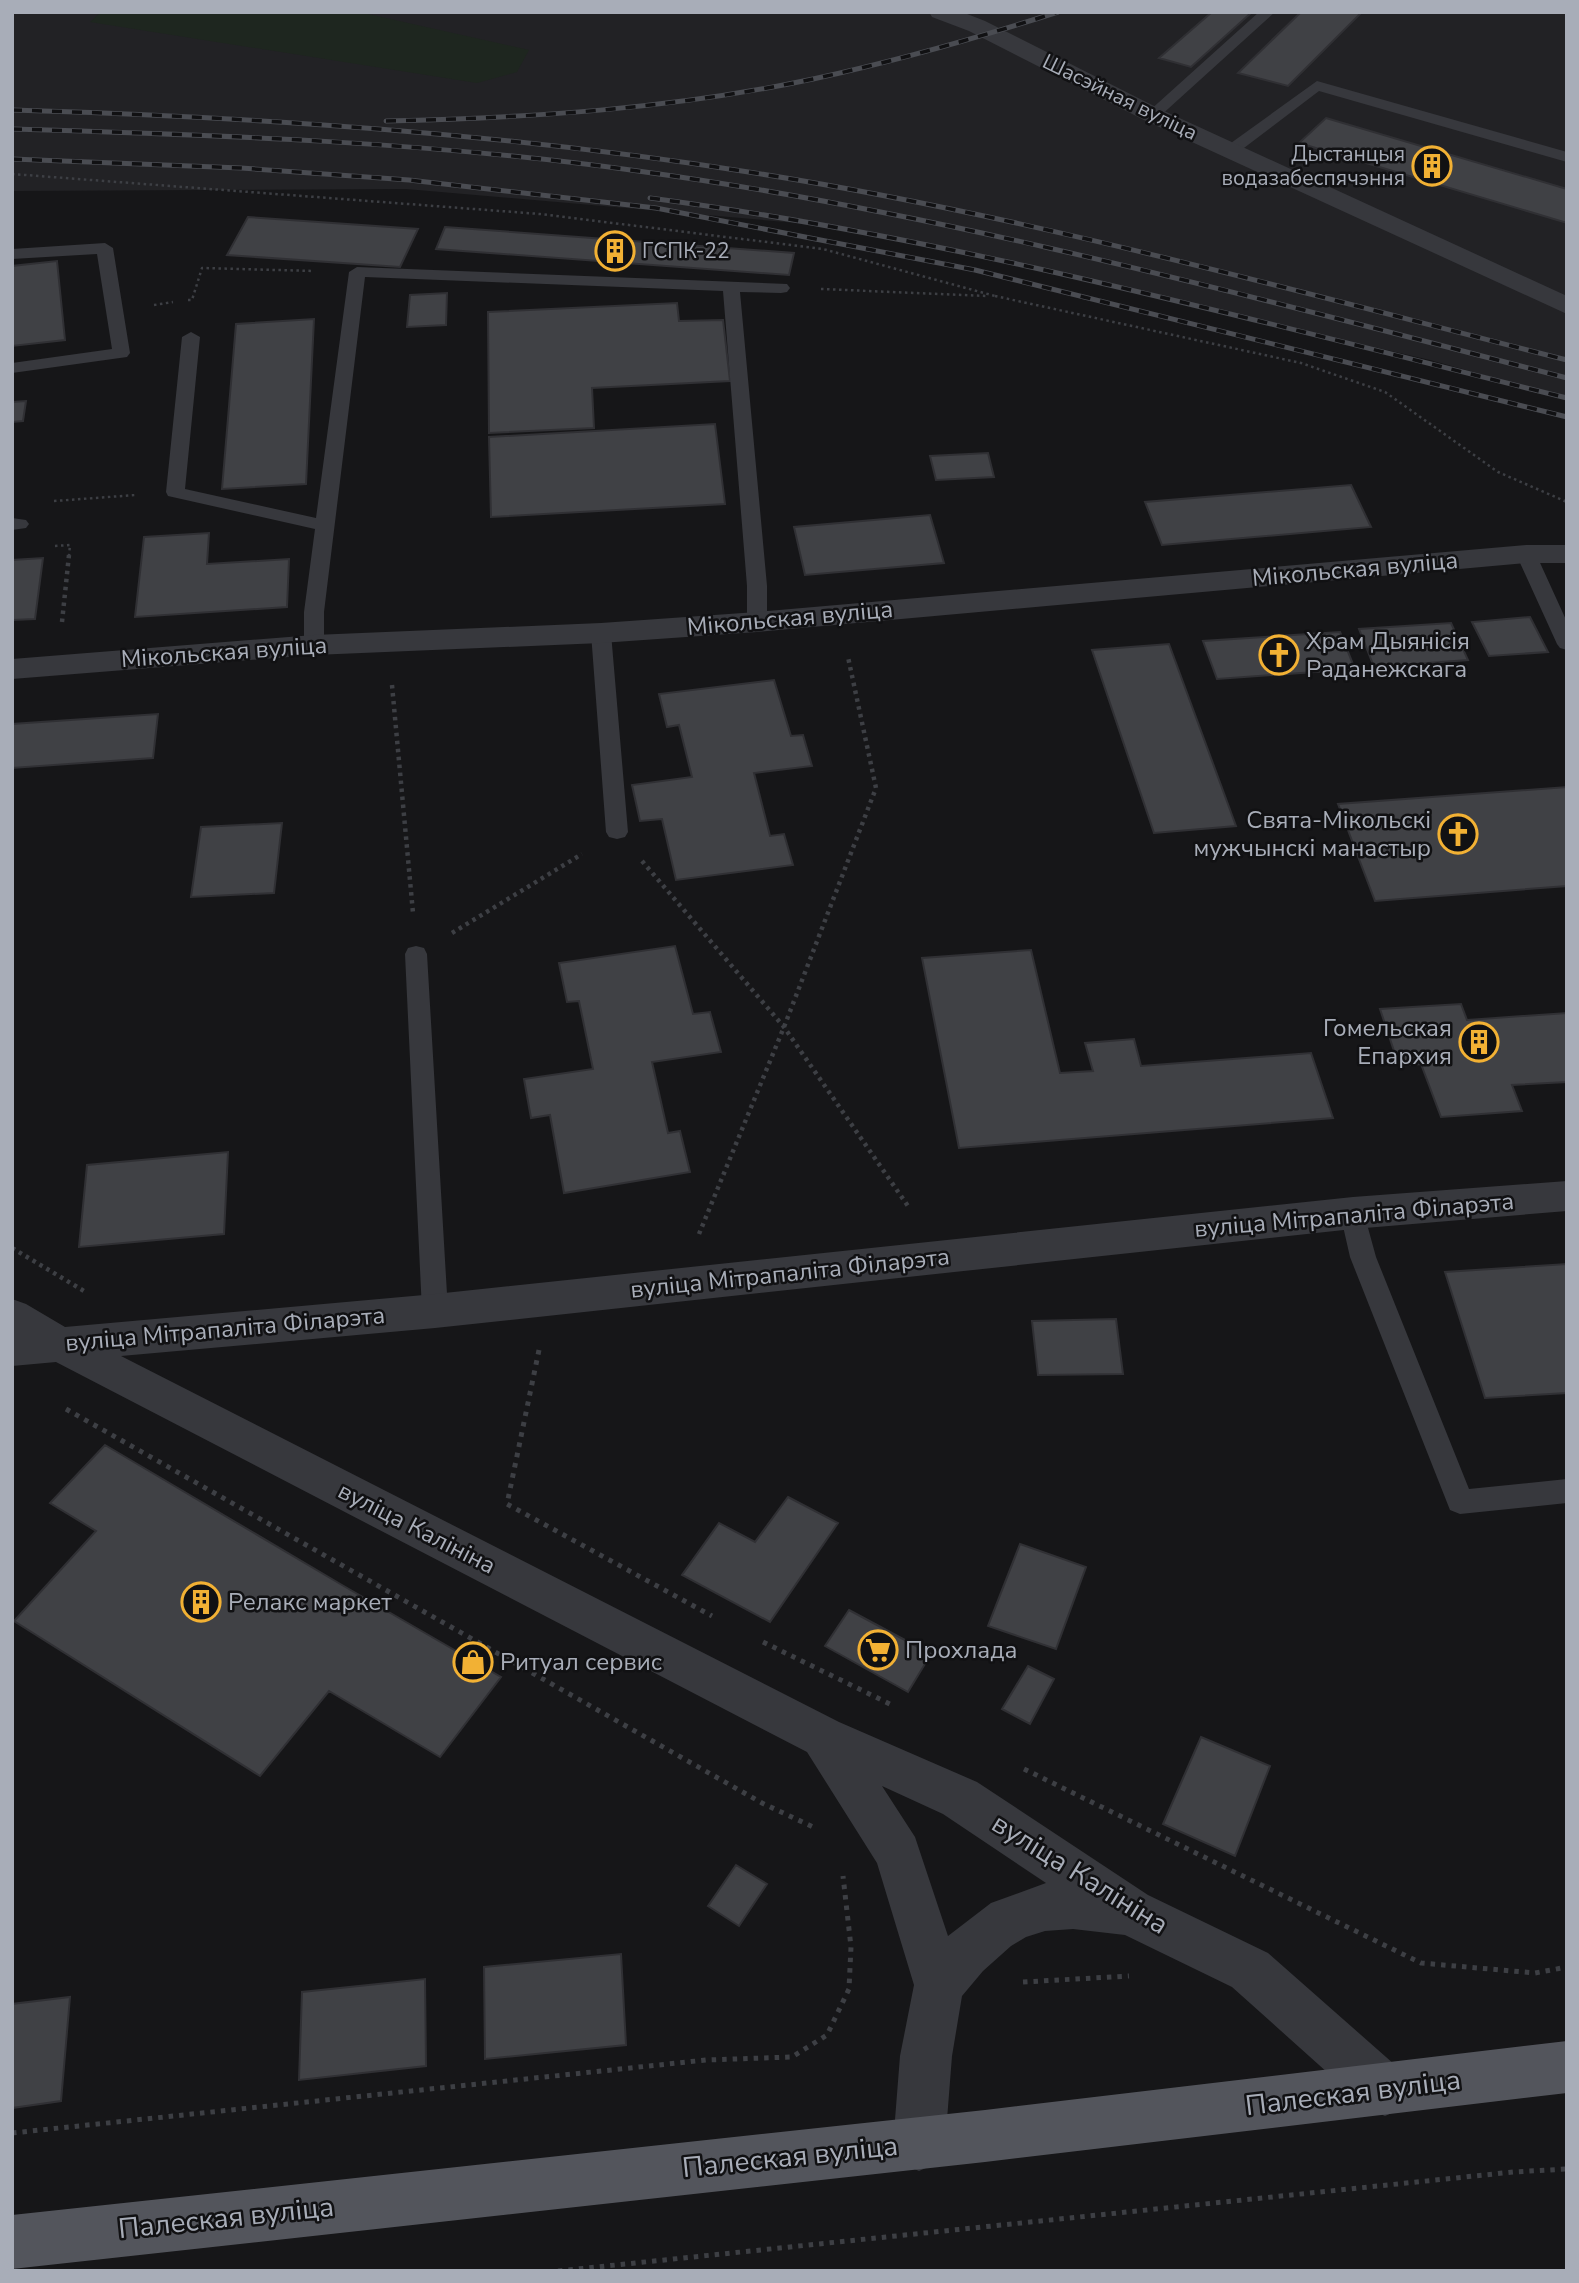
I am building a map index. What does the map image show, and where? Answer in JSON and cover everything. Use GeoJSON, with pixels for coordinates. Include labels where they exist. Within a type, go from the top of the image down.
{"type":"FeatureCollection","features":[{"type":"Feature","properties":{"kind":"main road","name":"Палеская вуліца"},"geometry":{"type":"LineString","coordinates":[[12,2242],[699,2166],[919,2145],[1567,2067]]}},
{"type":"Feature","properties":{"kind":"street","name":"Шасэйная вуліца"},"geometry":{"type":"LineString","coordinates":[[940,12],[977,26],[1153,115],[1567,306]]}},
{"type":"Feature","properties":{"kind":"street","name":"Мікольская вуліца"},"geometry":{"type":"LineString","coordinates":[[12,668],[314,645],[601,633],[757,622],[1526,554],[1567,554]]}},
{"type":"Feature","properties":{"kind":"street","name":"вуліца Мітрапаліта Філарэта"},"geometry":{"type":"LineString","coordinates":[[12,1349],[435,1311],[1353,1213],[1567,1196]]}},
{"type":"Feature","properties":{"kind":"street","name":"вуліца Калініна"},"geometry":{"type":"LineString","coordinates":[[12,1316],[57,1343],[822,1737],[960,1798],[1131,1912],[1250,1970],[1385,2090]]}},
{"type":"Feature","properties":{"kind":"street","name":"вуліца Калініна"},"geometry":{"type":"LineString","coordinates":[[822,1737],[898,1853],[939,1984],[926,2056],[919,2145]]}},
{"type":"Feature","properties":{"kind":"street"},"geometry":{"type":"LineString","coordinates":[[939,1984],[970,1946],[1014,1915],[1067,1905],[1131,1912]]}},
{"type":"Feature","properties":{"kind":"lane"},"geometry":{"type":"LineString","coordinates":[[1153,115],[1268,12]]}},
{"type":"Feature","properties":{"kind":"lane"},"geometry":{"type":"LineString","coordinates":[[1230,151],[1317,86],[1567,157]]}},
{"type":"Feature","properties":{"kind":"lane"},"geometry":{"type":"LineString","coordinates":[[12,254],[105,248],[121,353],[12,368]]}},
{"type":"Feature","properties":{"kind":"lane"},"geometry":{"type":"LineString","coordinates":[[314,645],[314,612],[357,272],[781,288]]}},
{"type":"Feature","properties":{"kind":"lane"},"geometry":{"type":"LineString","coordinates":[[731,286],[757,586],[757,622]]}},
{"type":"Feature","properties":{"kind":"lane"},"geometry":{"type":"LineString","coordinates":[[191,337],[176,492],[326,526]]}},
{"type":"Feature","properties":{"kind":"lane"},"geometry":{"type":"LineString","coordinates":[[1526,554],[1567,643]]}},
{"type":"Feature","properties":{"kind":"lane"},"geometry":{"type":"LineString","coordinates":[[601,633],[617,832]]}},
{"type":"Feature","properties":{"kind":"lane"},"geometry":{"type":"LineString","coordinates":[[416,954],[435,1311]]}},
{"type":"Feature","properties":{"kind":"lane"},"geometry":{"type":"LineString","coordinates":[[1353,1213],[1363,1257],[1460,1502],[1567,1491]]}},
{"type":"Feature","properties":{"kind":"path"},"geometry":{"type":"LineString","coordinates":[[12,174],[554,215],[823,249],[995,296],[1301,363],[1385,392],[1498,472],[1567,502]]}},
{"type":"Feature","properties":{"kind":"path"},"geometry":{"type":"LineString","coordinates":[[114,310],[192,300],[202,268],[357,272]]}},
{"type":"Feature","properties":{"kind":"path"},"geometry":{"type":"LineString","coordinates":[[781,288],[995,296]]}},
{"type":"Feature","properties":{"kind":"path"},"geometry":{"type":"LineString","coordinates":[[53,501],[176,492]]}},
{"type":"Feature","properties":{"kind":"path"},"geometry":{"type":"LineString","coordinates":[[47,546],[70,545],[62,622]]}},
{"type":"Feature","properties":{"kind":"path"},"geometry":{"type":"LineString","coordinates":[[696,1241],[784,1027],[876,788],[848,656]]}},
{"type":"Feature","properties":{"kind":"path"},"geometry":{"type":"LineString","coordinates":[[392,678],[416,954],[617,832],[784,1027],[910,1209]]}},
{"type":"Feature","properties":{"kind":"path"},"geometry":{"type":"LineString","coordinates":[[539,1347],[507,1504],[719,1619]]}},
{"type":"Feature","properties":{"kind":"path"},"geometry":{"type":"LineString","coordinates":[[55,1402],[762,1804],[817,1829]]}},
{"type":"Feature","properties":{"kind":"path"},"geometry":{"type":"LineString","coordinates":[[755,1638],[906,1712]]}},
{"type":"Feature","properties":{"kind":"path"},"geometry":{"type":"LineString","coordinates":[[1019,1767],[1421,1963],[1535,1973],[1567,1967]]}},
{"type":"Feature","properties":{"kind":"path"},"geometry":{"type":"LineString","coordinates":[[12,2133],[706,2060],[792,2057],[827,2035],[849,1989],[851,1947],[842,1867]]}},
{"type":"Feature","properties":{"kind":"path"},"geometry":{"type":"LineString","coordinates":[[1011,1982],[1134,1976]]}},
{"type":"Feature","properties":{"kind":"path"},"geometry":{"type":"LineString","coordinates":[[558,2271],[1485,2175],[1567,2169]]}},
{"type":"Feature","properties":{"kind":"shaded area"},"geometry":{"type":"Polygon","coordinates":[[[12,12],[1567,12],[1567,398],[1430,360],[855,228],[406,189],[12,191],[12,12]]]}},
{"type":"Feature","properties":{"kind":"shaded area"},"geometry":{"type":"Polygon","coordinates":[[[101,12],[359,12],[529,50],[517,72],[477,83],[90,22],[101,12]]]}},
{"type":"Feature","properties":{"kind":"building"},"geometry":{"type":"Polygon","coordinates":[[[1212,12],[1252,12],[1191,67],[1159,58],[1212,12]]]}},
{"type":"Feature","properties":{"kind":"building"},"geometry":{"type":"Polygon","coordinates":[[[1301,12],[1362,12],[1288,86],[1238,73],[1301,12]]]}},
{"type":"Feature","properties":{"kind":"building","name":"Дыстанцыя водазабеспячэння"},"geometry":{"type":"Polygon","coordinates":[[[1326,118],[1567,189],[1567,223],[1299,143],[1326,118]]]}},
{"type":"Feature","properties":{"kind":"building"},"geometry":{"type":"Polygon","coordinates":[[[248,217],[418,229],[400,267],[227,255],[248,217]]]}},
{"type":"Feature","properties":{"kind":"building","name":"ГСПК-22"},"geometry":{"type":"Polygon","coordinates":[[[445,227],[794,253],[789,275],[436,249],[445,227]]]}},
{"type":"Feature","properties":{"kind":"building"},"geometry":{"type":"Polygon","coordinates":[[[57,261],[65,340],[12,346],[12,266],[57,261]]]}},
{"type":"Feature","properties":{"kind":"building"},"geometry":{"type":"Polygon","coordinates":[[[447,293],[446,325],[407,327],[410,295],[447,293]]]}},
{"type":"Feature","properties":{"kind":"building"},"geometry":{"type":"Polygon","coordinates":[[[677,303],[679,321],[723,320],[730,381],[592,388],[594,428],[489,433],[488,312],[677,303]]]}},
{"type":"Feature","properties":{"kind":"building"},"geometry":{"type":"Polygon","coordinates":[[[314,319],[306,484],[222,489],[236,324],[314,319]]]}},
{"type":"Feature","properties":{"kind":"building"},"geometry":{"type":"Polygon","coordinates":[[[26,401],[23,421],[12,422],[12,402],[26,401]]]}},
{"type":"Feature","properties":{"kind":"building"},"geometry":{"type":"Polygon","coordinates":[[[715,424],[725,504],[491,517],[489,437],[715,424]]]}},
{"type":"Feature","properties":{"kind":"building"},"geometry":{"type":"Polygon","coordinates":[[[988,453],[994,477],[936,480],[930,456],[988,453]]]}},
{"type":"Feature","properties":{"kind":"building"},"geometry":{"type":"Polygon","coordinates":[[[1351,485],[1371,527],[1162,545],[1145,502],[1351,485]]]}},
{"type":"Feature","properties":{"kind":"building"},"geometry":{"type":"Polygon","coordinates":[[[930,515],[944,563],[805,575],[794,527],[930,515]]]}},
{"type":"Feature","properties":{"kind":"building"},"geometry":{"type":"Polygon","coordinates":[[[209,533],[207,564],[289,559],[287,607],[135,617],[144,537],[209,533]]]}},
{"type":"Feature","properties":{"kind":"building"},"geometry":{"type":"Polygon","coordinates":[[[43,558],[35,619],[12,620],[12,560],[43,558]]]}},
{"type":"Feature","properties":{"kind":"building"},"geometry":{"type":"Polygon","coordinates":[[[1530,617],[1548,652],[1489,656],[1472,622],[1530,617]]]}},
{"type":"Feature","properties":{"kind":"building"},"geometry":{"type":"Polygon","coordinates":[[[1451,623],[1468,660],[1374,667],[1359,629],[1451,623]]]}},
{"type":"Feature","properties":{"kind":"building","name":"Храм Дыянісія Раданежскага"},"geometry":{"type":"Polygon","coordinates":[[[1340,632],[1355,669],[1217,679],[1203,641],[1340,632]]]}},
{"type":"Feature","properties":{"kind":"building"},"geometry":{"type":"Polygon","coordinates":[[[1169,644],[1236,826],[1154,833],[1092,650],[1169,644]]]}},
{"type":"Feature","properties":{"kind":"building"},"geometry":{"type":"Polygon","coordinates":[[[774,680],[791,736],[803,735],[812,766],[754,773],[770,836],[784,834],[793,865],[676,880],[662,819],[640,821],[632,785],[692,777],[679,725],[667,727],[659,694],[774,680]]]}},
{"type":"Feature","properties":{"kind":"building"},"geometry":{"type":"Polygon","coordinates":[[[158,714],[153,758],[12,768],[12,724],[158,714]]]}},
{"type":"Feature","properties":{"kind":"building","name":"Свята-Мікольскі мужчынскі манастыр"},"geometry":{"type":"Polygon","coordinates":[[[1567,787],[1567,886],[1375,901],[1338,804],[1567,787]]]}},
{"type":"Feature","properties":{"kind":"building"},"geometry":{"type":"Polygon","coordinates":[[[282,823],[274,893],[191,897],[201,827],[282,823]]]}},
{"type":"Feature","properties":{"kind":"building"},"geometry":{"type":"Polygon","coordinates":[[[675,946],[693,1014],[710,1012],[721,1052],[652,1062],[668,1133],[680,1131],[690,1172],[564,1193],[550,1115],[531,1118],[524,1079],[593,1069],[579,1001],[567,1002],[559,963],[675,946]]]}},
{"type":"Feature","properties":{"kind":"building"},"geometry":{"type":"Polygon","coordinates":[[[1031,950],[1060,1073],[1093,1071],[1085,1043],[1134,1039],[1141,1066],[1311,1053],[1333,1118],[959,1148],[922,958],[1031,950]]]}},
{"type":"Feature","properties":{"kind":"building","name":"Гомельская Епархия"},"geometry":{"type":"Polygon","coordinates":[[[1461,1004],[1467,1020],[1567,1013],[1567,1082],[1512,1085],[1522,1111],[1441,1117],[1421,1064],[1399,1066],[1380,1009],[1461,1004]]]}},
{"type":"Feature","properties":{"kind":"building"},"geometry":{"type":"Polygon","coordinates":[[[228,1152],[224,1234],[79,1247],[87,1165],[228,1152]]]}},
{"type":"Feature","properties":{"kind":"building"},"geometry":{"type":"Polygon","coordinates":[[[1567,1264],[1567,1393],[1485,1398],[1445,1272],[1567,1264]]]}},
{"type":"Feature","properties":{"kind":"building"},"geometry":{"type":"Polygon","coordinates":[[[1116,1319],[1123,1374],[1038,1375],[1032,1321],[1116,1319]]]}},
{"type":"Feature","properties":{"kind":"building","name":"Релакс маркет"},"geometry":{"type":"Polygon","coordinates":[[[105,1445],[501,1677],[440,1757],[329,1691],[260,1776],[14,1621],[96,1531],[50,1503],[105,1445]]]}},
{"type":"Feature","properties":{"kind":"building"},"geometry":{"type":"Polygon","coordinates":[[[788,1497],[838,1523],[770,1622],[682,1575],[719,1523],[755,1542],[788,1497]]]}},
{"type":"Feature","properties":{"kind":"building"},"geometry":{"type":"Polygon","coordinates":[[[1020,1544],[1086,1567],[1056,1649],[988,1626],[1020,1544]]]}},
{"type":"Feature","properties":{"kind":"building","name":"Прохлада"},"geometry":{"type":"Polygon","coordinates":[[[849,1610],[931,1654],[908,1692],[825,1646],[849,1610]]]}},
{"type":"Feature","properties":{"kind":"building"},"geometry":{"type":"Polygon","coordinates":[[[1028,1666],[1054,1679],[1030,1724],[1002,1709],[1028,1666]]]}},
{"type":"Feature","properties":{"kind":"building"},"geometry":{"type":"Polygon","coordinates":[[[1201,1737],[1270,1766],[1235,1856],[1163,1824],[1201,1737]]]}},
{"type":"Feature","properties":{"kind":"building"},"geometry":{"type":"Polygon","coordinates":[[[736,1865],[767,1884],[739,1926],[708,1906],[736,1865]]]}},
{"type":"Feature","properties":{"kind":"building"},"geometry":{"type":"Polygon","coordinates":[[[621,1954],[626,2045],[485,2059],[484,1967],[621,1954]]]}},
{"type":"Feature","properties":{"kind":"building"},"geometry":{"type":"Polygon","coordinates":[[[425,1979],[426,2066],[299,2080],[302,1992],[425,1979]]]}},
{"type":"Feature","properties":{"kind":"building"},"geometry":{"type":"Polygon","coordinates":[[[70,1997],[61,2101],[12,2108],[12,2004],[70,1997]]]}},
{"type":"Feature","properties":{"kind":"railway"},"geometry":{"type":"LineString","coordinates":[[386,121],[547,114],[707,98],[813,79],[906,57],[1058,12]]}},
{"type":"Feature","properties":{"kind":"railway"},"geometry":{"type":"LineString","coordinates":[[12,110],[199,117],[385,130],[570,148],[755,173],[858,191],[1061,233],[1567,360]]}},
{"type":"Feature","properties":{"kind":"railway"},"geometry":{"type":"LineString","coordinates":[[12,129],[247,137],[482,153],[638,171],[755,189],[872,210],[1105,261],[1567,378]]}},
{"type":"Feature","properties":{"kind":"railway"},"geometry":{"type":"LineString","coordinates":[[12,159],[241,168],[409,180],[656,208],[975,270],[1567,417]]}},
{"type":"Feature","properties":{"kind":"railway"},"geometry":{"type":"LineString","coordinates":[[650,198],[766,215],[997,260],[1111,285],[1567,398]]}},
{"type":"Feature","properties":{"kind":"place","name":"Дыстанцыя водазабеспячэння"},"geometry":{"type":"Point","coordinates":[1432,166]}},
{"type":"Feature","properties":{"kind":"place","name":"ГСПК-22"},"geometry":{"type":"Point","coordinates":[615,251]}},
{"type":"Feature","properties":{"kind":"place","name":"Храм Дыянісія Раданежскага"},"geometry":{"type":"Point","coordinates":[1279,655]}},
{"type":"Feature","properties":{"kind":"place","name":"Свята-Мікольскі мужчынскі манастыр"},"geometry":{"type":"Point","coordinates":[1458,834]}},
{"type":"Feature","properties":{"kind":"place","name":"Гомельская Епархия"},"geometry":{"type":"Point","coordinates":[1479,1042]}},
{"type":"Feature","properties":{"kind":"place","name":"Релакс маркет"},"geometry":{"type":"Point","coordinates":[201,1602]}},
{"type":"Feature","properties":{"kind":"place","name":"Прохлада"},"geometry":{"type":"Point","coordinates":[878,1650]}},
{"type":"Feature","properties":{"kind":"place","name":"Ритуал сервис"},"geometry":{"type":"Point","coordinates":[473,1662]}}]}
